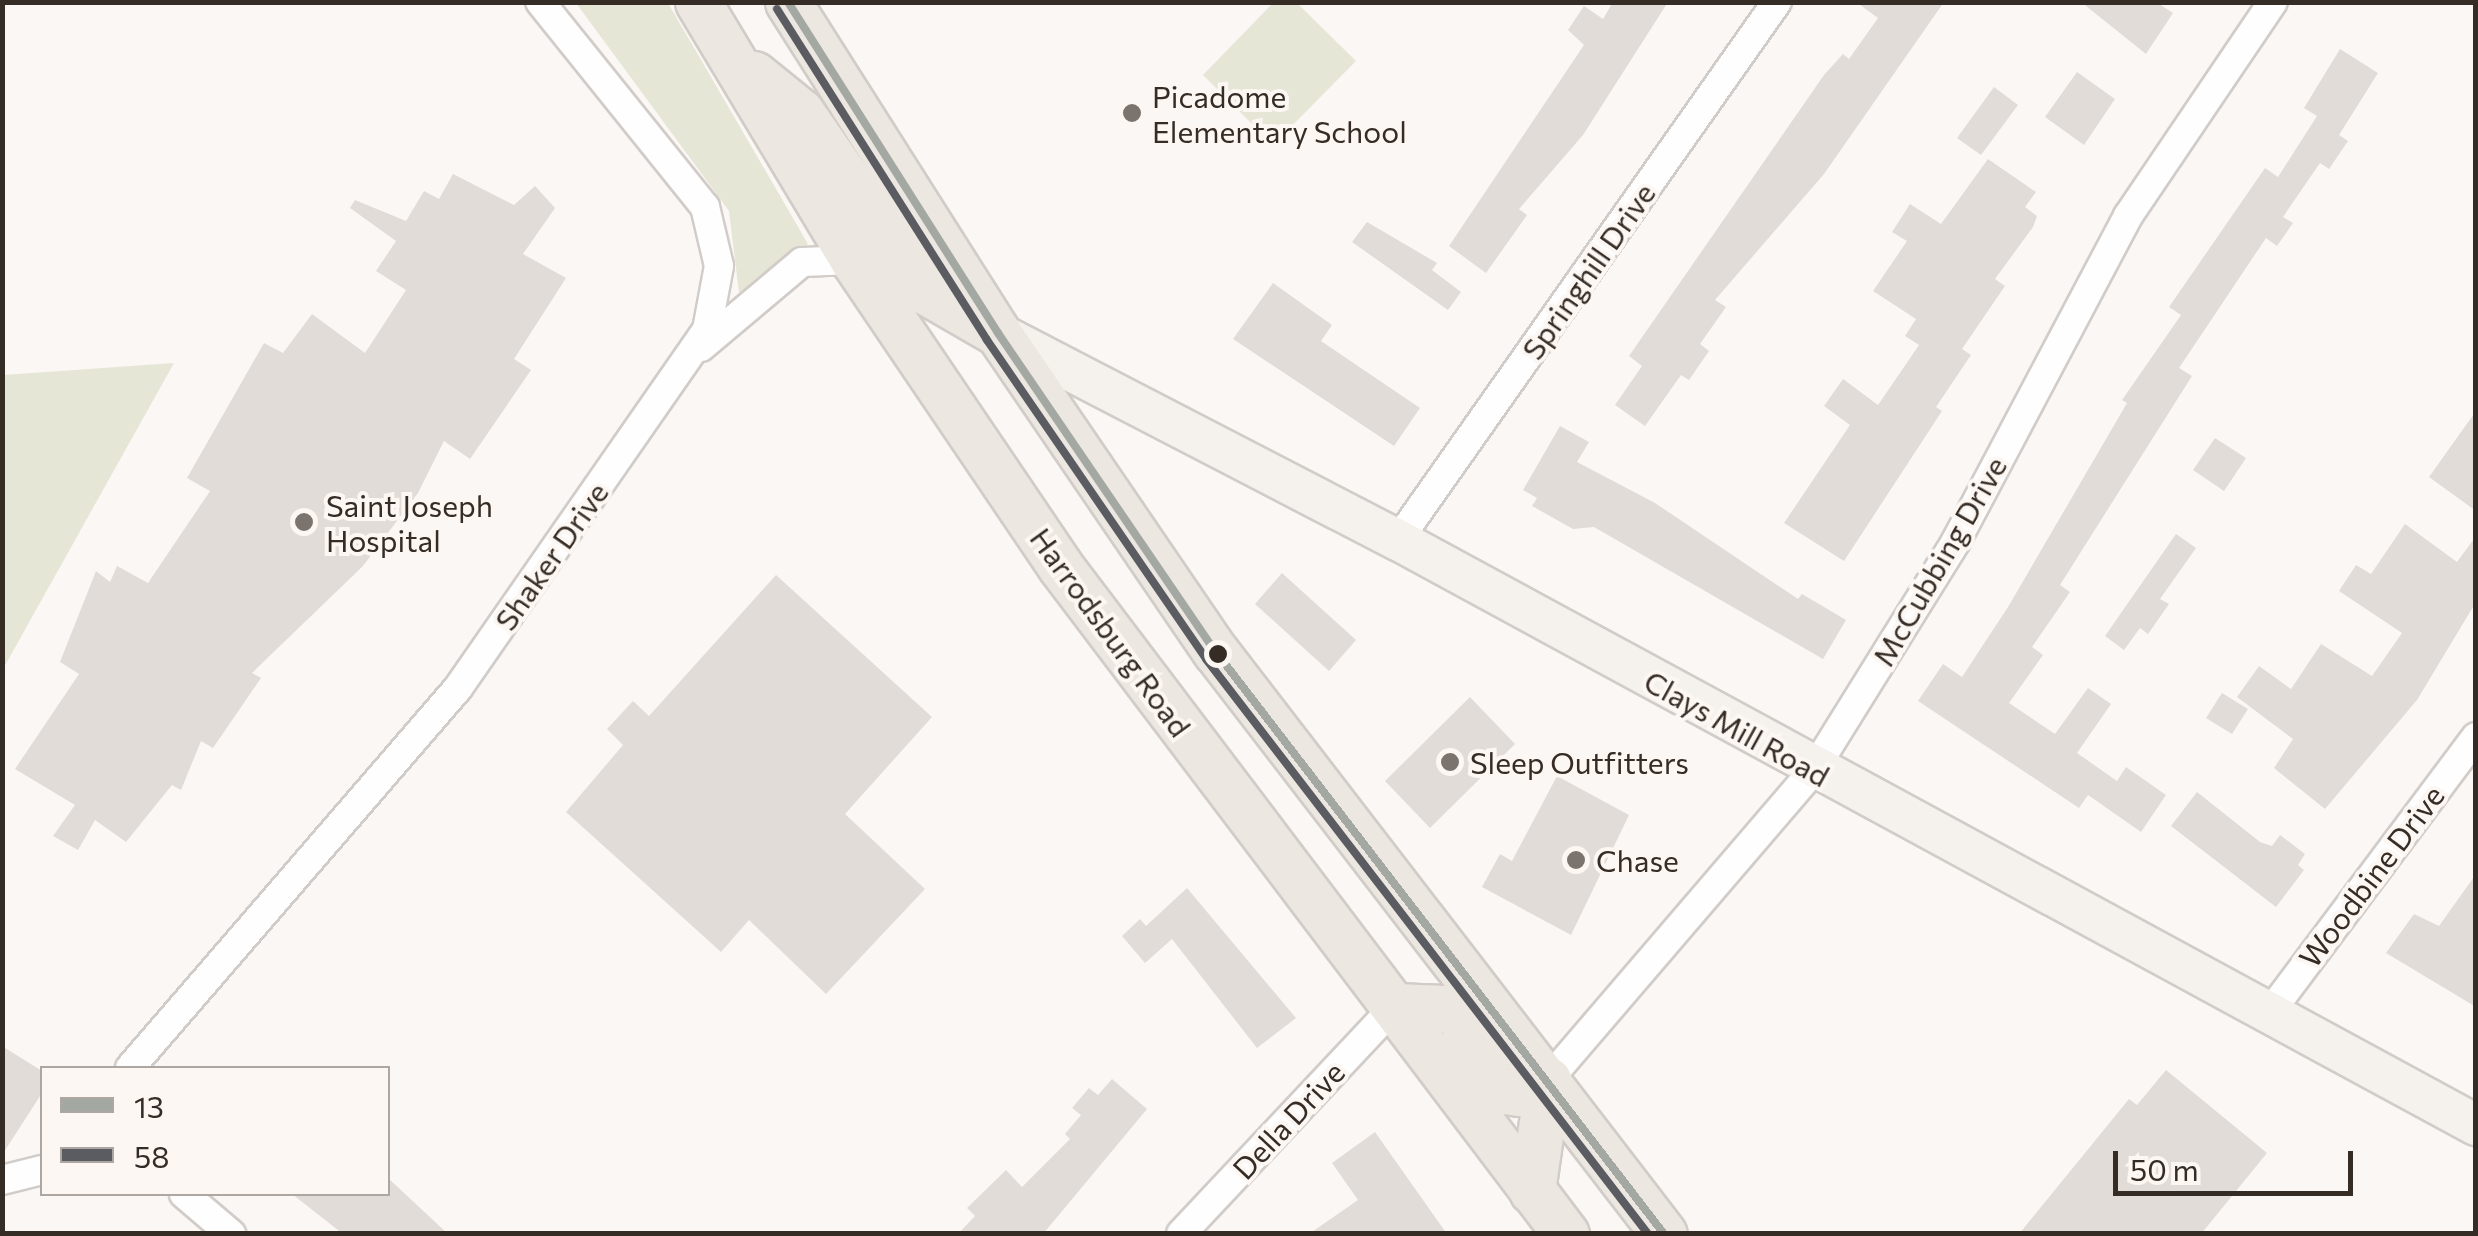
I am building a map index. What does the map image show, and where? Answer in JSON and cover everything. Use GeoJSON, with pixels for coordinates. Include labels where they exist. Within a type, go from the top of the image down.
{"type":"FeatureCollection","features":[{"type":"Feature","properties":{"kind":"main road","name":"Harrodsburg Road"},"geometry":{"type":"LineString","coordinates":[[698,2],[853,260],[1060,566],[1566,1234]]}},
{"type":"Feature","properties":{"kind":"main road"},"geometry":{"type":"LineString","coordinates":[[788,2],[998,333],[1322,798],[1537,1066],[1664,1234]]}},
{"type":"Feature","properties":{"kind":"main road"},"geometry":{"type":"LineString","coordinates":[[734,62],[776,85],[801,112],[925,291],[998,333]]}},
{"type":"Feature","properties":{"kind":"main road","name":"Clays Mill Road"},"geometry":{"type":"LineString","coordinates":[[998,333],[1398,540],[1813,771],[2476,1125]]}},
{"type":"Feature","properties":{"kind":"main road"},"geometry":{"type":"LineString","coordinates":[[1396,1006],[1445,1008],[1491,1041],[1537,1066]]}},
{"type":"Feature","properties":{"kind":"main road"},"geometry":{"type":"LineString","coordinates":[[1426,1048],[1497,1090],[1519,1092],[1537,1066]]}},
{"type":"Feature","properties":{"kind":"main road"},"geometry":{"type":"LineString","coordinates":[[1532,1191],[1537,1066]]}},
{"type":"Feature","properties":{"kind":"street","name":"Shaker Drive"},"geometry":{"type":"LineString","coordinates":[[132,1066],[447,702],[696,352],[719,266],[705,207],[540,2]]}},
{"type":"Feature","properties":{"kind":"street","name":"Springhill Drive"},"geometry":{"type":"LineString","coordinates":[[1398,540],[1777,2]]}},
{"type":"Feature","properties":{"kind":"street","name":"McCubbing Drive"},"geometry":{"type":"LineString","coordinates":[[1537,1066],[1813,771],[1956,541],[2128,216],[2273,2]]}},
{"type":"Feature","properties":{"kind":"street"},"geometry":{"type":"LineString","coordinates":[[696,352],[802,262],[853,260]]}},
{"type":"Feature","properties":{"kind":"street","name":"Woodbine Drive"},"geometry":{"type":"LineString","coordinates":[[2268,1015],[2476,737]]}},
{"type":"Feature","properties":{"kind":"street","name":"Della Drive"},"geometry":{"type":"LineString","coordinates":[[1181,1234],[1396,1006]]}},
{"type":"Feature","properties":{"kind":"street"},"geometry":{"type":"LineString","coordinates":[[2,1180],[40,1170]]}},
{"type":"Feature","properties":{"kind":"street"},"geometry":{"type":"LineString","coordinates":[[186,1196],[230,1234]]}},
{"type":"Feature","properties":{"kind":"shaded area"},"geometry":{"type":"Polygon","coordinates":[[[1274,2],[1297,3],[1356,61],[1273,145],[1203,75],[1274,2]]]}},
{"type":"Feature","properties":{"kind":"shaded area"},"geometry":{"type":"Polygon","coordinates":[[[576,3],[668,3],[808,244],[739,293],[729,211],[576,3]]]}},
{"type":"Feature","properties":{"kind":"shaded area"},"geometry":{"type":"Polygon","coordinates":[[[174,363],[3,669],[3,375],[174,363]]]}},
{"type":"Feature","properties":{"kind":"building"},"geometry":{"type":"Polygon","coordinates":[[[1613,2],[1668,2],[1583,135],[1519,209],[1527,215],[1486,273],[1449,246],[1584,45],[1568,30],[1584,6],[1603,19],[1613,2]]]}},
{"type":"Feature","properties":{"kind":"building"},"geometry":{"type":"Polygon","coordinates":[[[1856,2],[1944,2],[1824,174],[1715,300],[1726,307],[1700,344],[1709,351],[1689,380],[1681,375],[1645,426],[1615,405],[1642,366],[1629,356],[1824,75],[1843,54],[1849,59],[1878,18],[1856,2]]]}},
{"type":"Feature","properties":{"kind":"building"},"geometry":{"type":"Polygon","coordinates":[[[2081,2],[2156,2],[2173,13],[2146,54],[2081,2]]]}},
{"type":"Feature","properties":{"kind":"building"},"geometry":{"type":"Polygon","coordinates":[[[2340,49],[2378,73],[2339,135],[2348,141],[2329,169],[2320,163],[2283,217],[2293,223],[2277,246],[2266,238],[2179,368],[2192,376],[2060,585],[2070,592],[2032,647],[2043,655],[2009,703],[2055,734],[2088,688],[2111,704],[2077,753],[2117,781],[2126,767],[2166,795],[2141,832],[2088,795],[2079,808],[1918,701],[1943,664],[1962,677],[2008,607],[2127,403],[2122,400],[2181,315],[2169,307],[2265,168],[2278,177],[2317,116],[2304,108],[2340,49]]]}},
{"type":"Feature","properties":{"kind":"building"},"geometry":{"type":"Polygon","coordinates":[[[2077,72],[2115,99],[2084,145],[2045,117],[2077,72]]]}},
{"type":"Feature","properties":{"kind":"building"},"geometry":{"type":"Polygon","coordinates":[[[1994,87],[2018,105],[1981,155],[1957,138],[1994,87]]]}},
{"type":"Feature","properties":{"kind":"building"},"geometry":{"type":"Polygon","coordinates":[[[1988,159],[2036,192],[2025,207],[2037,216],[1995,279],[2005,286],[1962,349],[1971,355],[1936,407],[1942,411],[1844,561],[1784,523],[1850,425],[1824,406],[1843,379],[1878,405],[1919,345],[1905,336],[1916,319],[1873,291],[1907,241],[1892,232],[1910,204],[1941,224],[1988,159]]]}},
{"type":"Feature","properties":{"kind":"building"},"geometry":{"type":"Polygon","coordinates":[[[453,174],[514,205],[535,186],[555,208],[523,254],[566,278],[514,359],[531,370],[470,459],[444,441],[418,493],[363,566],[252,673],[261,678],[213,748],[201,741],[181,790],[172,785],[126,842],[95,820],[78,850],[53,836],[75,805],[15,769],[79,674],[60,662],[96,571],[110,582],[117,566],[148,583],[210,491],[187,478],[264,343],[283,353],[312,314],[365,353],[406,290],[376,271],[396,241],[350,208],[355,200],[406,221],[424,191],[439,199],[453,174]]]}},
{"type":"Feature","properties":{"kind":"building"},"geometry":{"type":"Polygon","coordinates":[[[1367,222],[1437,263],[1432,270],[1461,292],[1448,310],[1352,242],[1367,222]]]}},
{"type":"Feature","properties":{"kind":"building"},"geometry":{"type":"Polygon","coordinates":[[[1273,283],[1332,325],[1321,341],[1420,408],[1394,446],[1233,339],[1273,283]]]}},
{"type":"Feature","properties":{"kind":"building"},"geometry":{"type":"Polygon","coordinates":[[[2476,411],[2476,511],[2429,477],[2476,411]]]}},
{"type":"Feature","properties":{"kind":"building"},"geometry":{"type":"Polygon","coordinates":[[[1560,426],[1589,442],[1577,462],[1655,503],[1798,599],[1802,594],[1846,620],[1823,659],[1594,527],[1573,529],[1532,506],[1537,498],[1523,490],[1560,426]]]}},
{"type":"Feature","properties":{"kind":"building"},"geometry":{"type":"Polygon","coordinates":[[[2215,438],[2246,458],[2224,491],[2193,470],[2215,438]]]}},
{"type":"Feature","properties":{"kind":"building"},"geometry":{"type":"Polygon","coordinates":[[[2405,524],[2457,562],[2476,536],[2476,602],[2417,700],[2325,809],[2274,768],[2293,739],[2237,697],[2259,666],[2291,689],[2321,644],[2372,676],[2402,633],[2339,591],[2356,565],[2371,574],[2405,524]]]}},
{"type":"Feature","properties":{"kind":"building"},"geometry":{"type":"Polygon","coordinates":[[[2176,534],[2196,548],[2160,599],[2169,604],[2148,634],[2140,628],[2124,650],[2105,636],[2176,534]]]}},
{"type":"Feature","properties":{"kind":"building"},"geometry":{"type":"Polygon","coordinates":[[[1282,573],[1356,640],[1329,671],[1255,604],[1282,573]]]}},
{"type":"Feature","properties":{"kind":"building"},"geometry":{"type":"Polygon","coordinates":[[[776,575],[932,717],[845,814],[925,889],[826,994],[749,920],[721,952],[566,812],[623,745],[607,729],[633,701],[649,716],[776,575]]]}},
{"type":"Feature","properties":{"kind":"building"},"geometry":{"type":"Polygon","coordinates":[[[2222,693],[2248,709],[2232,734],[2206,718],[2222,693]]]}},
{"type":"Feature","properties":{"kind":"building","name":"Sleep Outfitters"},"geometry":{"type":"Polygon","coordinates":[[[1470,697],[1515,744],[1430,828],[1385,781],[1470,697]]]}},
{"type":"Feature","properties":{"kind":"building","name":"Chase"},"geometry":{"type":"Polygon","coordinates":[[[1557,776],[1629,815],[1571,935],[1482,887],[1500,854],[1512,861],[1557,776]]]}},
{"type":"Feature","properties":{"kind":"building"},"geometry":{"type":"Polygon","coordinates":[[[2197,792],[2260,842],[2272,846],[2280,835],[2305,854],[2298,865],[2304,870],[2276,907],[2171,826],[2197,792]]]}},
{"type":"Feature","properties":{"kind":"building"},"geometry":{"type":"Polygon","coordinates":[[[2476,874],[2476,1007],[2386,953],[2414,914],[2439,926],[2476,874]]]}},
{"type":"Feature","properties":{"kind":"building"},"geometry":{"type":"Polygon","coordinates":[[[1187,888],[1296,1018],[1257,1048],[1172,939],[1145,963],[1122,936],[1140,919],[1146,926],[1187,888]]]}},
{"type":"Feature","properties":{"kind":"building"},"geometry":{"type":"Polygon","coordinates":[[[2,1046],[40,1070],[40,1096],[2,1155],[2,1046]]]}},
{"type":"Feature","properties":{"kind":"building"},"geometry":{"type":"Polygon","coordinates":[[[2166,1070],[2267,1153],[2201,1234],[2019,1234],[2129,1099],[2137,1105],[2166,1070]]]}},
{"type":"Feature","properties":{"kind":"building"},"geometry":{"type":"Polygon","coordinates":[[[1112,1079],[1147,1109],[1043,1234],[958,1234],[975,1216],[967,1208],[1006,1170],[1022,1187],[1070,1139],[1065,1134],[1081,1115],[1072,1108],[1089,1088],[1098,1095],[1112,1079]]]}},
{"type":"Feature","properties":{"kind":"building"},"geometry":{"type":"Polygon","coordinates":[[[1375,1132],[1447,1234],[1309,1234],[1358,1200],[1332,1163],[1375,1132]]]}},
{"type":"Feature","properties":{"kind":"building"},"geometry":{"type":"Polygon","coordinates":[[[390,1180],[448,1234],[343,1234],[295,1196],[390,1196],[390,1180]]]}},
{"type":"Feature","properties":{"kind":"transit line","name":"13"},"geometry":{"type":"LineString","coordinates":[[788,2],[998,333],[1216,652],[1664,1234]]}},
{"type":"Feature","properties":{"kind":"transit line","name":"58"},"geometry":{"type":"LineString","coordinates":[[777,9],[987,340],[1206,659],[1648,1234]]}},
{"type":"Feature","properties":{"kind":"place","name":"Picadome Elementary School"},"geometry":{"type":"Point","coordinates":[1132,113]}},
{"type":"Feature","properties":{"kind":"place","name":"Saint Joseph Hospital"},"geometry":{"type":"Point","coordinates":[304,522]}},
{"type":"Feature","properties":{"kind":"place","name":"Sleep Outfitters"},"geometry":{"type":"Point","coordinates":[1450,762]}},
{"type":"Feature","properties":{"kind":"place","name":"Chase"},"geometry":{"type":"Point","coordinates":[1576,860]}}]}
